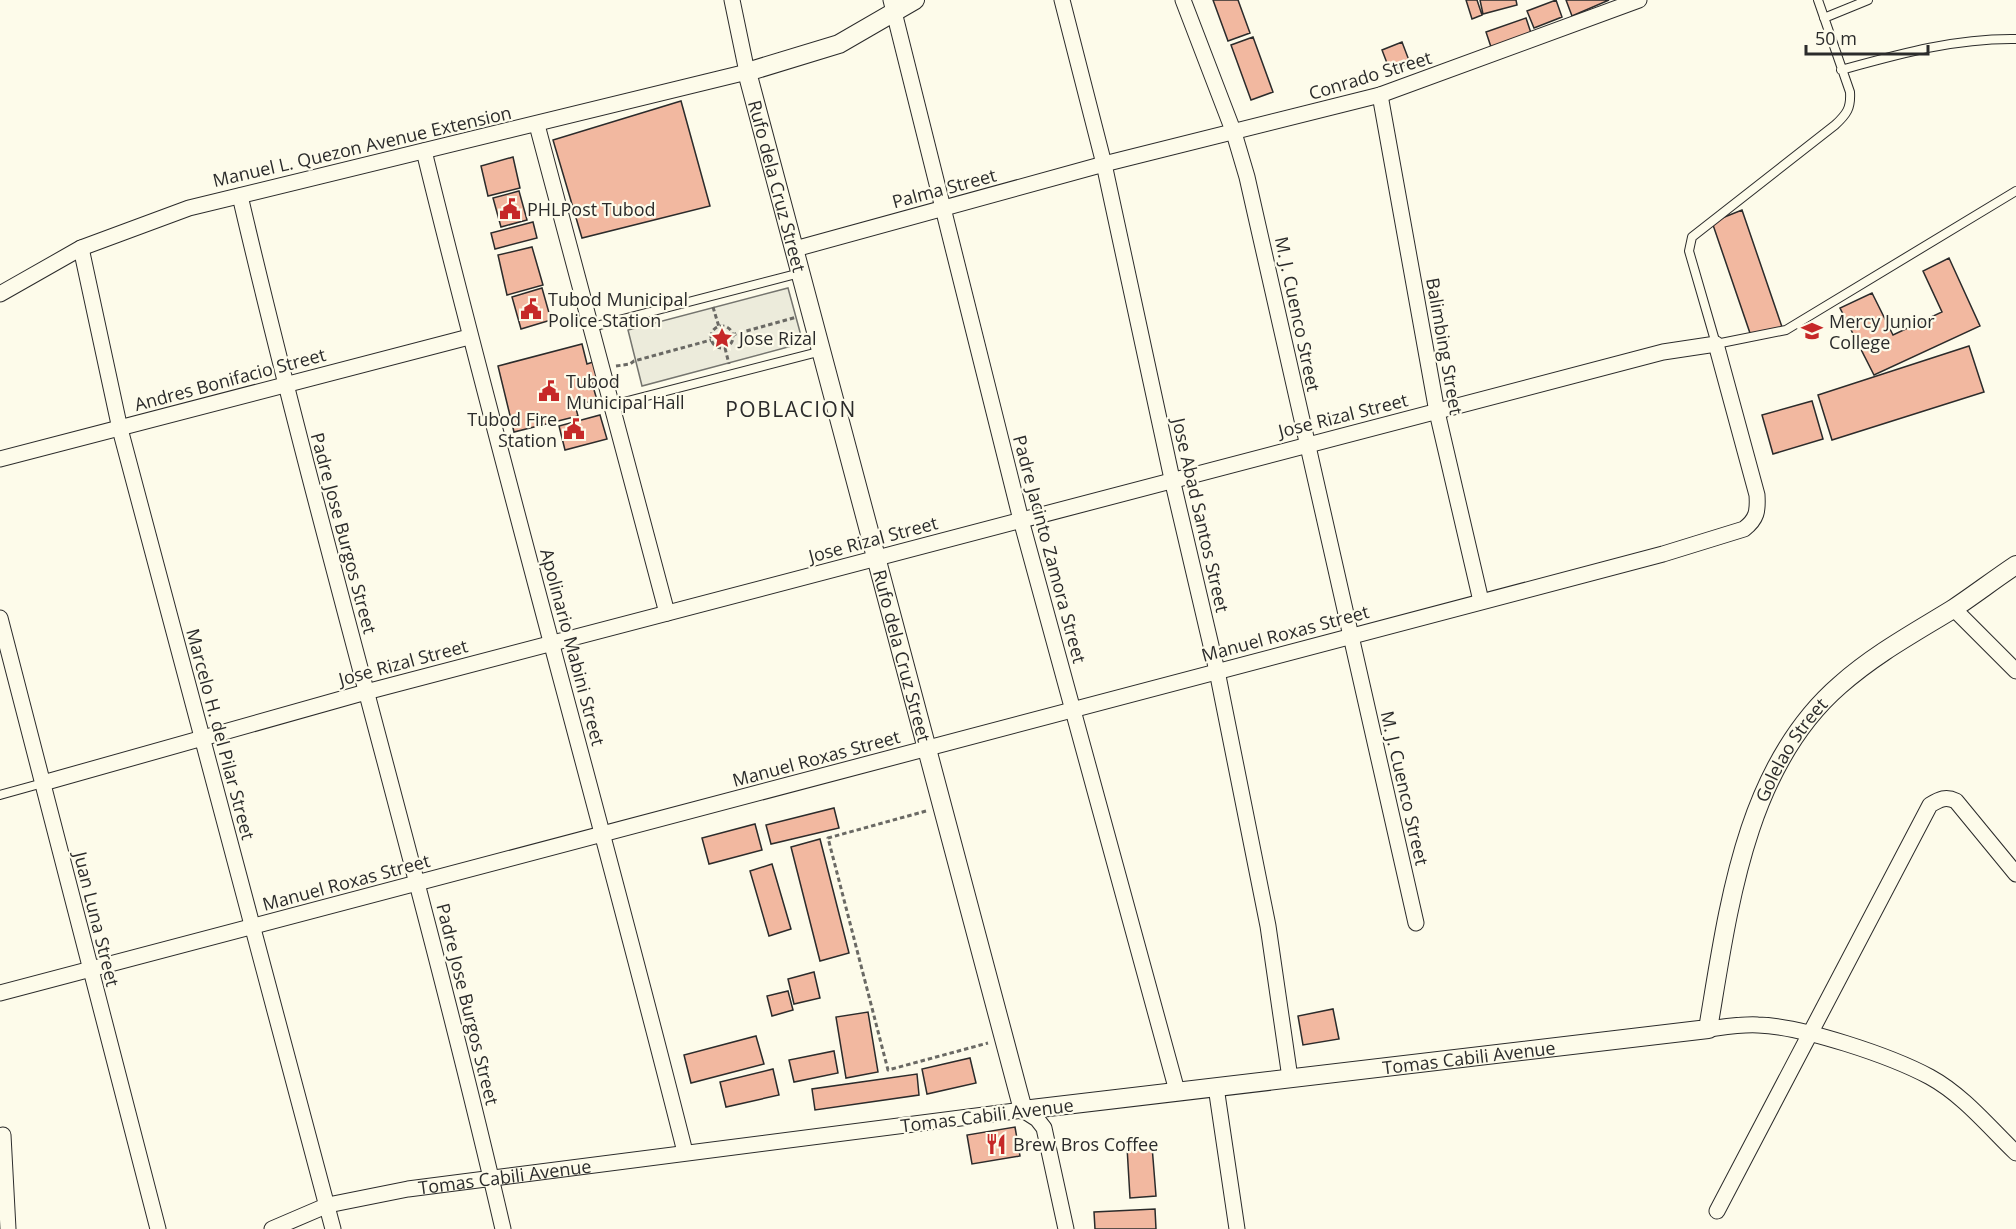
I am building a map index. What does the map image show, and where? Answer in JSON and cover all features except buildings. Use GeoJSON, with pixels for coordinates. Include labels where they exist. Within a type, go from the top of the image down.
{"type":"FeatureCollection","features":[{"type":"Feature","properties":{"kind":"street"},"geometry":{"type":"LineString","coordinates":[[732,0],[747,72],[839,44],[893,7],[915,0]]}},
{"type":"Feature","properties":{"kind":"street","name":"Jose Abad Santos Street"},"geometry":{"type":"LineString","coordinates":[[1062,0],[1104,164],[1172,479],[1217,671],[1268,927],[1290,1078]]}},
{"type":"Feature","properties":{"kind":"street","name":"M. J. Cuenco Street"},"geometry":{"type":"LineString","coordinates":[[1184,0],[1234,133],[1265,250],[1306,444],[1416,923]]}},
{"type":"Feature","properties":{"kind":"street","name":"Conrado Street"},"geometry":{"type":"LineString","coordinates":[[1104,164],[1380,95],[1640,0]]}},
{"type":"Feature","properties":{"kind":"street","name":"Padre Jacinto Zamora Street"},"geometry":{"type":"LineString","coordinates":[[893,7],[1021,520],[1177,1091]]}},
{"type":"Feature","properties":{"kind":"street","name":"Manuel L. Quezon Avenue Extension"},"geometry":{"type":"LineString","coordinates":[[0,294],[81,248],[189,208],[747,72]]}},
{"type":"Feature","properties":{"kind":"street","name":"Rufo dela Cruz Street"},"geometry":{"type":"LineString","coordinates":[[747,72],[1023,1110]]}},
{"type":"Feature","properties":{"kind":"street","name":"Balimbing Street"},"geometry":{"type":"LineString","coordinates":[[1380,95],[1437,411],[1481,601]]}},
{"type":"Feature","properties":{"kind":"street"},"geometry":{"type":"LineString","coordinates":[[537,125],[667,613]]}},
{"type":"Feature","properties":{"kind":"street","name":"Apolinario Mabini Street"},"geometry":{"type":"LineString","coordinates":[[424,151],[469,337],[550,644],[604,834],[686,1152]]}},
{"type":"Feature","properties":{"kind":"street","name":"Palma Street"},"geometry":{"type":"LineString","coordinates":[[795,249],[1104,164]]}},
{"type":"Feature","properties":{"kind":"street","name":"Padre Jose Burgos Street"},"geometry":{"type":"LineString","coordinates":[[240,195],[284,384],[443,979],[503,1229]]}},
{"type":"Feature","properties":{"kind":"street","name":"Marcelo H. del Pilar Street"},"geometry":{"type":"LineString","coordinates":[[81,248],[120,429],[333,1229]]}},
{"type":"Feature","properties":{"kind":"street","name":"Andres Bonifacio Street"},"geometry":{"type":"LineString","coordinates":[[0,459],[469,337]]}},
{"type":"Feature","properties":{"kind":"street","name":"Jose Rizal Street"},"geometry":{"type":"LineString","coordinates":[[43,783],[366,692],[1172,479],[1663,352],[1716,344]]}},
{"type":"Feature","properties":{"kind":"street","name":"Manuel Roxas Street"},"geometry":{"type":"LineString","coordinates":[[0,993],[1662,554],[1744,529],[1754,521],[1758,511],[1757,495],[1716,344]]}},
{"type":"Feature","properties":{"kind":"street","name":"Golelao Street"},"geometry":{"type":"LineString","coordinates":[[1708,1029],[1732,903],[1751,829],[1765,791],[1787,749],[1804,723],[1839,685],[1888,647],[1953,608],[2016,565]]}},
{"type":"Feature","properties":{"kind":"street"},"geometry":{"type":"LineString","coordinates":[[1953,608],[2016,671]]}},
{"type":"Feature","properties":{"kind":"street","name":"Juan Luna Street"},"geometry":{"type":"LineString","coordinates":[[0,618],[158,1229]]}},
{"type":"Feature","properties":{"kind":"street"},"geometry":{"type":"LineString","coordinates":[[1716,1211],[1930,805],[1939,799],[1949,798],[1956,801],[2016,874]]}},
{"type":"Feature","properties":{"kind":"street"},"geometry":{"type":"LineString","coordinates":[[1708,1029],[1757,1025],[1810,1033],[1931,1077],[1961,1099],[2016,1153]]}},
{"type":"Feature","properties":{"kind":"street","name":"Tomas Cabili Avenue"},"geometry":{"type":"LineString","coordinates":[[272,1229],[328,1205],[408,1189],[491,1177],[1177,1091],[1459,1061],[1708,1029]]}},
{"type":"Feature","properties":{"kind":"street"},"geometry":{"type":"LineString","coordinates":[[1216,1087],[1237,1229]]}},
{"type":"Feature","properties":{"kind":"street"},"geometry":{"type":"LineString","coordinates":[[1023,1110],[1037,1119],[1044,1128],[1066,1229]]}},
{"type":"Feature","properties":{"kind":"street"},"geometry":{"type":"LineString","coordinates":[[3,1136],[8,1229]]}},
{"type":"Feature","properties":{"kind":"lane"},"geometry":{"type":"LineString","coordinates":[[1818,0],[1850,92],[1851,105],[1846,115],[1692,237],[1689,251],[1716,344],[1786,330],[2016,191]]}},
{"type":"Feature","properties":{"kind":"lane"},"geometry":{"type":"LineString","coordinates":[[1824,18],[1868,0]]}},
{"type":"Feature","properties":{"kind":"lane"},"geometry":{"type":"LineString","coordinates":[[1841,70],[1949,43],[1974,39],[2016,39]]}},
{"type":"Feature","properties":{"kind":"lane"},"geometry":{"type":"LineString","coordinates":[[592,327],[802,273]]}},
{"type":"Feature","properties":{"kind":"lane"},"geometry":{"type":"LineString","coordinates":[[612,405],[822,351]]}},
{"type":"Feature","properties":{"kind":"lane"},"geometry":{"type":"LineString","coordinates":[[0,795],[43,783]]}},
{"type":"Feature","properties":{"kind":"path"},"geometry":{"type":"LineString","coordinates":[[710,296],[719,327]]}},
{"type":"Feature","properties":{"kind":"path"},"geometry":{"type":"LineString","coordinates":[[732,334],[812,313]]}},
{"type":"Feature","properties":{"kind":"path"},"geometry":{"type":"LineString","coordinates":[[719,327],[728,328],[732,334],[730,344],[725,348],[717,347],[711,340],[712,332],[719,327]]}},
{"type":"Feature","properties":{"kind":"path"},"geometry":{"type":"LineString","coordinates":[[603,369],[630,364],[711,340]]}},
{"type":"Feature","properties":{"kind":"path"},"geometry":{"type":"LineString","coordinates":[[725,348],[732,374]]}},
{"type":"Feature","properties":{"kind":"path"},"geometry":{"type":"LineString","coordinates":[[942,807],[828,838],[888,1070],[1004,1038]]}},
{"type":"Feature","properties":{"kind":"shaded area"},"geometry":{"type":"Polygon","coordinates":[[[788,288],[803,343],[642,386],[628,330],[788,288]]]}},
{"type":"Feature","properties":{"kind":"place","name":"PHLPost Tubod"},"geometry":{"type":"Point","coordinates":[510,209]}},
{"type":"Feature","properties":{"kind":"place","name":"Tubod Municipal Police Station"},"geometry":{"type":"Point","coordinates":[531,309]}},
{"type":"Feature","properties":{"kind":"place","name":"Mercy Junior College"},"geometry":{"type":"Point","coordinates":[1812,331]}},
{"type":"Feature","properties":{"kind":"place","name":"Jose Rizal"},"geometry":{"type":"Point","coordinates":[722,338]}},
{"type":"Feature","properties":{"kind":"place","name":"Tubod Municipal Hall"},"geometry":{"type":"Point","coordinates":[549,391]}},
{"type":"Feature","properties":{"kind":"place","name":"Tubod Fire Station"},"geometry":{"type":"Point","coordinates":[574,429]}},
{"type":"Feature","properties":{"kind":"place","name":"Brew Bros Coffee"},"geometry":{"type":"Point","coordinates":[996,1144]}},
{"type":"Feature","properties":{"kind":"district","name":"POBLACION"},"geometry":{"type":"Point","coordinates":[791,409]}}]}
